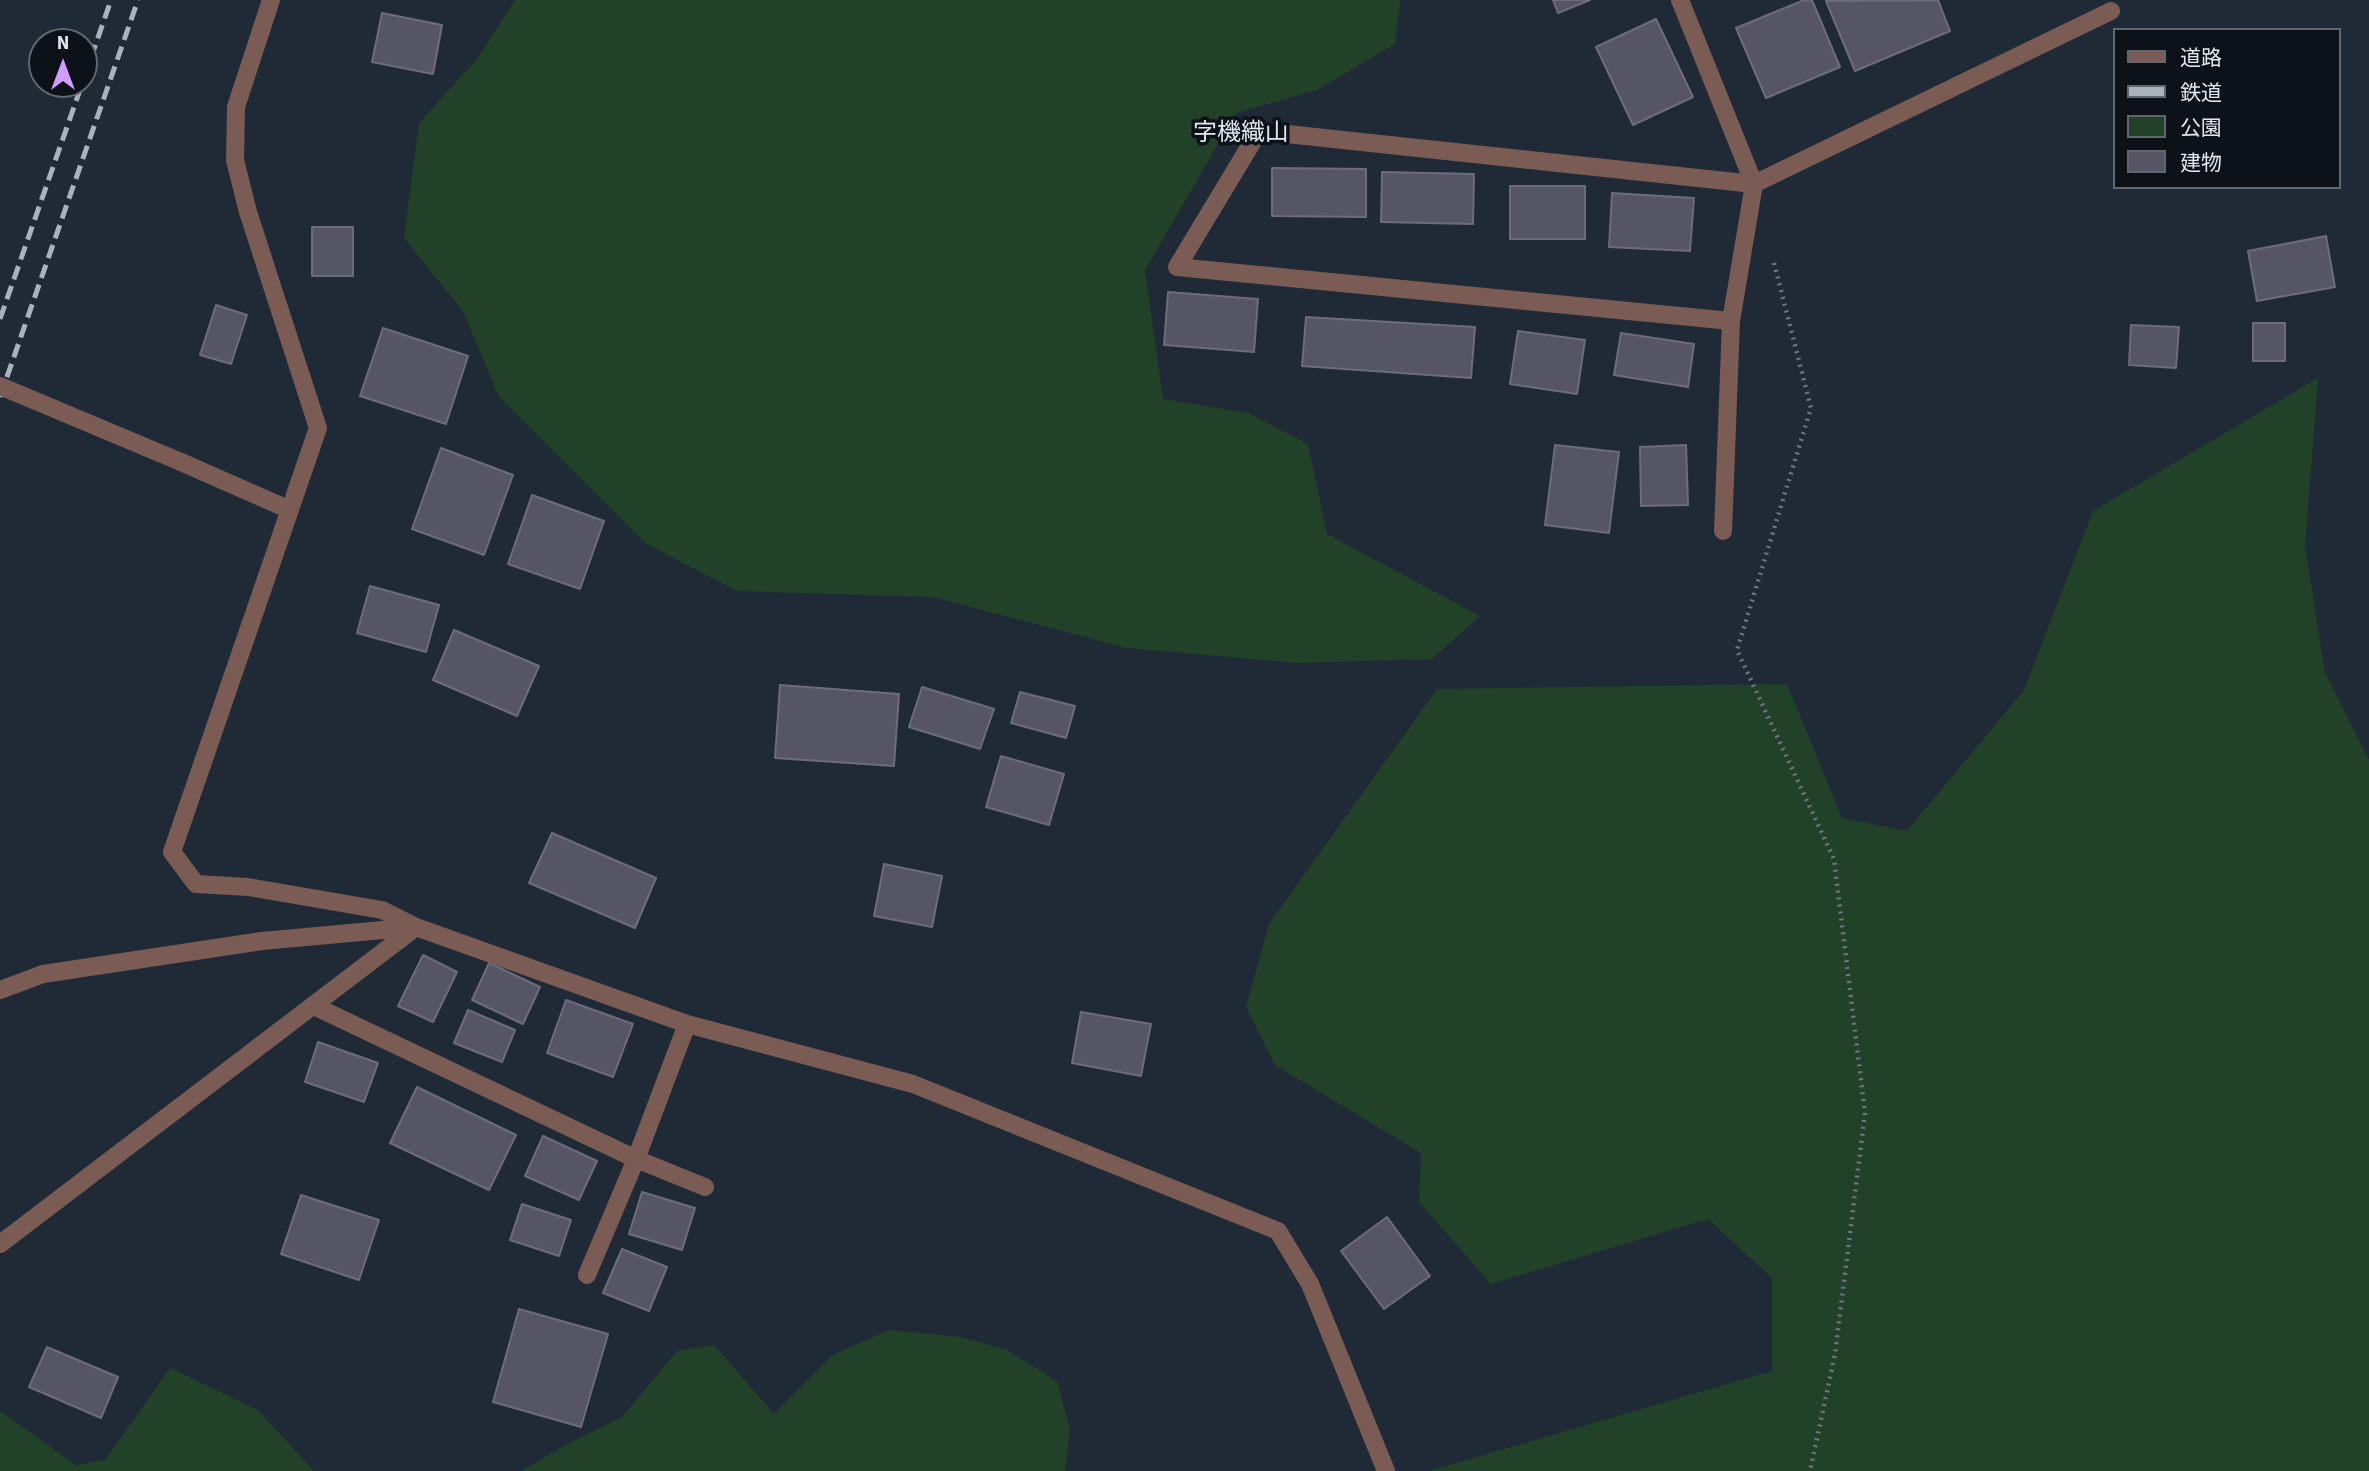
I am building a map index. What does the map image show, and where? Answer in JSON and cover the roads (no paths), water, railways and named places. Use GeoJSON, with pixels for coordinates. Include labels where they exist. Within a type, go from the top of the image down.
{"type":"FeatureCollection","features":[{"type":"Feature","properties":{"kind":"street"},"geometry":{"type":"LineString","coordinates":[[271,0],[236,107],[235,160],[248,212],[318,428],[172,852],[196,884],[248,887],[382,909],[416,927],[687,1024],[913,1084],[1278,1231],[1310,1283],[1386,1471]]}},
{"type":"Feature","properties":{"kind":"street"},"geometry":{"type":"LineString","coordinates":[[1680,0],[1754,184],[1731,321],[1723,531]]}},
{"type":"Feature","properties":{"kind":"street"},"geometry":{"type":"LineString","coordinates":[[1731,321],[1177,268],[1259,131],[1754,184],[2111,11]]}},
{"type":"Feature","properties":{"kind":"street"},"geometry":{"type":"LineString","coordinates":[[0,386],[290,509]]}},
{"type":"Feature","properties":{"kind":"street"},"geometry":{"type":"LineString","coordinates":[[0,990],[43,974],[221,947],[416,927]]}},
{"type":"Feature","properties":{"kind":"street"},"geometry":{"type":"LineString","coordinates":[[0,1244],[416,927]]}},
{"type":"Feature","properties":{"kind":"street"},"geometry":{"type":"LineString","coordinates":[[314,1006],[636,1159],[705,1187]]}},
{"type":"Feature","properties":{"kind":"street"},"geometry":{"type":"LineString","coordinates":[[587,1275],[636,1159],[687,1024]]}},
{"type":"Feature","properties":{"kind":"railway"},"geometry":{"type":"LineString","coordinates":[[98,38],[111,0]]}},
{"type":"Feature","properties":{"kind":"railway"},"geometry":{"type":"LineString","coordinates":[[0,397],[138,0]]}},
{"type":"Feature","properties":{"kind":"railway"},"geometry":{"type":"LineString","coordinates":[[0,319],[77,98]]}},
{"type":"Feature","properties":{"kind":"district","name":"字機織山"},"geometry":{"type":"Point","coordinates":[1241,135]}}]}
